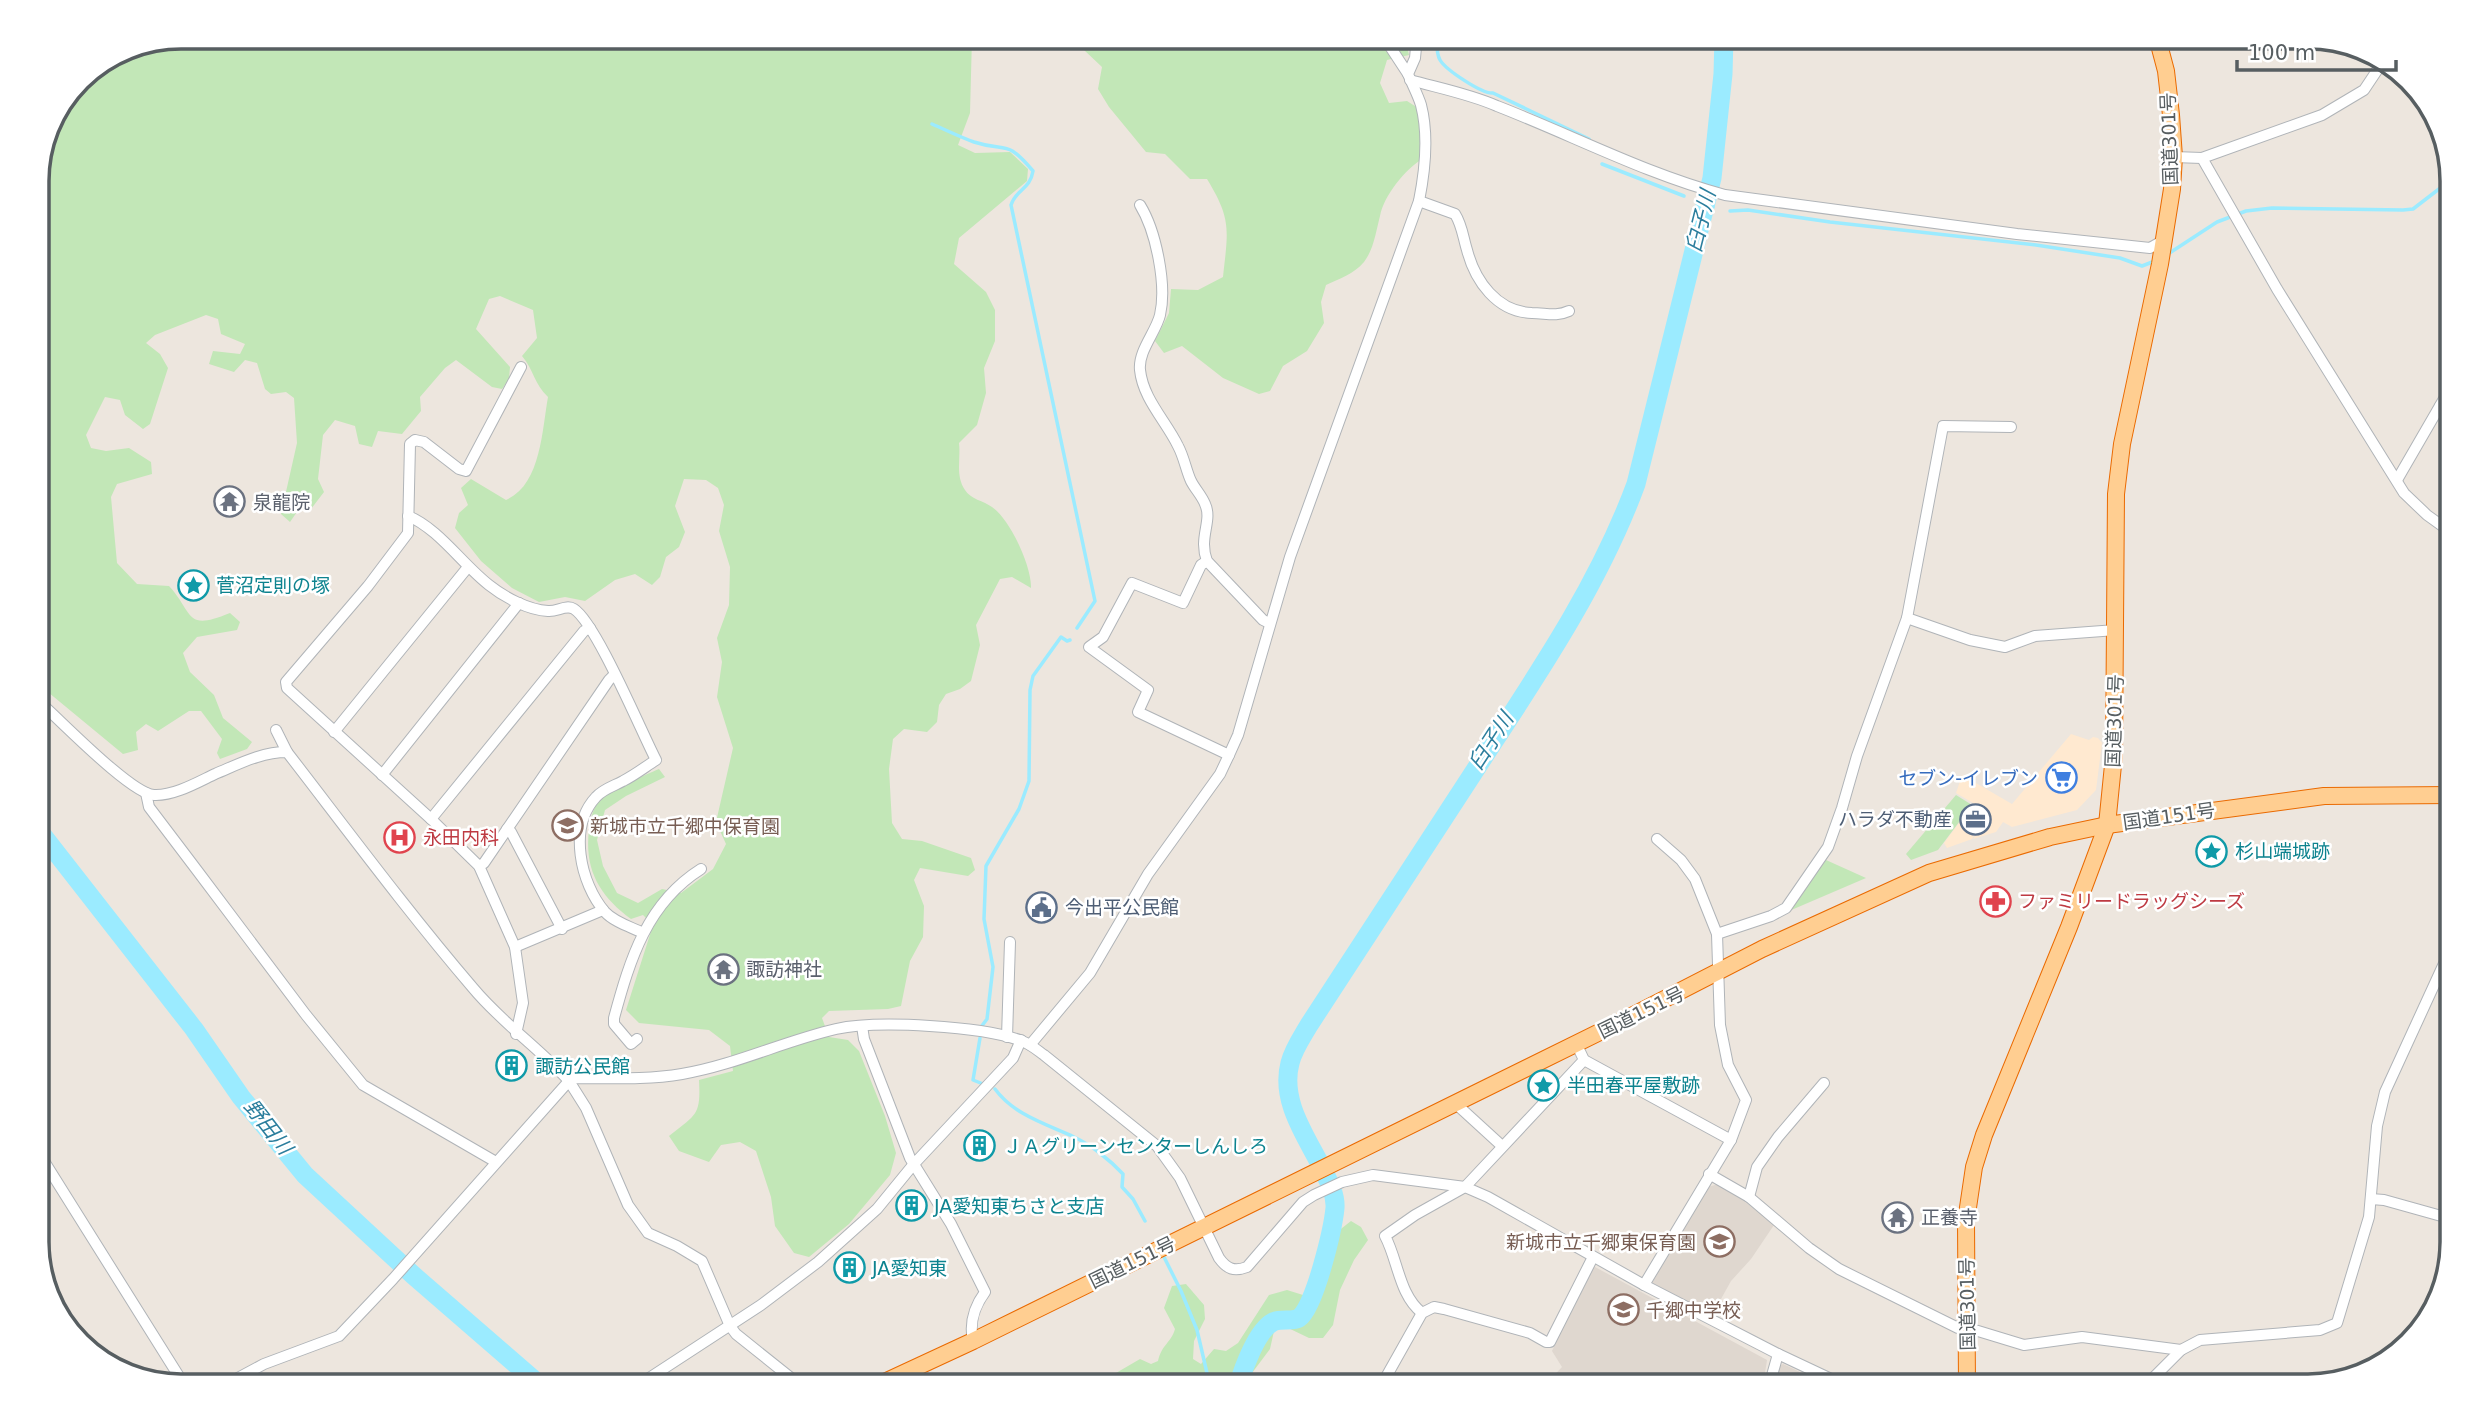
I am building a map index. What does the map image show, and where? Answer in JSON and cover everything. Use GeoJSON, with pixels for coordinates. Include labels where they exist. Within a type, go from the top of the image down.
{"type":"FeatureCollection","features":[{"type":"Feature","properties":{"kind":"highway","name":"国道301号"},"geometry":{"type":"LineString","coordinates":[[1967,1374],[1966,1221],[1974,1167],[1984,1135],[2069,927],[2107,825],[2114,755],[2116,494],[2122,444],[2162,251],[2172,189],[2174,158],[2167,82],[2160,49]]}},
{"type":"Feature","properties":{"kind":"highway","name":"国道151号"},"geometry":{"type":"LineString","coordinates":[[902,1374],[1719,973],[1762,949],[1929,873],[2050,837],[2107,825],[2324,796],[2440,796]]}},
{"type":"Feature","properties":{"kind":"street"},"geometry":{"type":"LineString","coordinates":[[655,1374],[761,1305],[818,1262],[877,1209],[1090,973],[1148,874],[1220,774],[1238,735],[1269,623],[1326,452],[1419,201],[1424,178],[1425,150],[1421,106],[1409,77],[1391,49]]}},
{"type":"Feature","properties":{"kind":"street"},"geometry":{"type":"LineString","coordinates":[[1409,77],[1416,49]]}},
{"type":"Feature","properties":{"kind":"street"},"geometry":{"type":"LineString","coordinates":[[2174,158],[2202,158],[2322,116],[2364,90],[2378,69]]}},
{"type":"Feature","properties":{"kind":"street"},"geometry":{"type":"LineString","coordinates":[[1409,77],[1494,104],[1596,150],[1697,189],[2017,234],[2162,251]]}},
{"type":"Feature","properties":{"kind":"street"},"geometry":{"type":"LineString","coordinates":[[2202,158],[2277,289],[2404,493],[2440,524]]}},
{"type":"Feature","properties":{"kind":"street"},"geometry":{"type":"LineString","coordinates":[[1419,201],[1455,214],[1462,229],[1470,261],[1493,298],[1500,304],[1527,313],[1560,316],[1569,312]]}},
{"type":"Feature","properties":{"kind":"street"},"geometry":{"type":"LineString","coordinates":[[1140,205],[1155,246],[1162,287],[1160,315],[1141,360],[1140,369],[1152,404],[1179,447],[1191,481],[1206,506],[1208,517],[1202,537],[1207,561],[1263,620],[1269,623]]}},
{"type":"Feature","properties":{"kind":"street"},"geometry":{"type":"LineString","coordinates":[[516,1034],[523,1003],[515,947],[479,866],[287,688],[286,682],[368,586],[408,533],[410,444],[415,440],[424,442],[459,469],[466,471],[521,367]]}},
{"type":"Feature","properties":{"kind":"street"},"geometry":{"type":"LineString","coordinates":[[2397,480],[2440,406]]}},
{"type":"Feature","properties":{"kind":"street"},"geometry":{"type":"LineString","coordinates":[[1717,934],[1771,916],[1786,908],[1828,847],[1857,756],[1907,618],[1943,426],[2011,427]]}},
{"type":"Feature","properties":{"kind":"street"},"geometry":{"type":"LineString","coordinates":[[408,516],[420,521],[499,593],[519,603],[551,612],[570,607],[590,628],[656,760],[594,798],[582,821],[582,864],[603,910],[609,916],[643,933]]}},
{"type":"Feature","properties":{"kind":"street"},"geometry":{"type":"LineString","coordinates":[[1207,561],[1201,565],[1183,603],[1132,583],[1103,637],[1088,647],[1148,690],[1138,712],[1229,755]]}},
{"type":"Feature","properties":{"kind":"street"},"geometry":{"type":"LineString","coordinates":[[334,732],[468,566]]}},
{"type":"Feature","properties":{"kind":"street"},"geometry":{"type":"LineString","coordinates":[[382,775],[519,603]]}},
{"type":"Feature","properties":{"kind":"street"},"geometry":{"type":"LineString","coordinates":[[1907,618],[1970,640],[2005,647],[2035,636],[2116,630]]}},
{"type":"Feature","properties":{"kind":"street"},"geometry":{"type":"LineString","coordinates":[[431,819],[584,631],[590,628]]}},
{"type":"Feature","properties":{"kind":"street"},"geometry":{"type":"LineString","coordinates":[[479,866],[484,863],[614,675]]}},
{"type":"Feature","properties":{"kind":"street"},"geometry":{"type":"LineString","coordinates":[[49,712],[129,783],[156,796],[173,792],[260,755],[287,752]]}},
{"type":"Feature","properties":{"kind":"street"},"geometry":{"type":"LineString","coordinates":[[276,730],[287,752],[474,990],[516,1034],[552,1063],[569,1081],[586,1108],[628,1205],[648,1233],[702,1261],[730,1326],[736,1334],[786,1374]]}},
{"type":"Feature","properties":{"kind":"street"},"geometry":{"type":"LineString","coordinates":[[146,793],[149,807],[192,865],[363,1085],[496,1162]]}},
{"type":"Feature","properties":{"kind":"street"},"geometry":{"type":"LineString","coordinates":[[507,830],[511,832],[562,929]]}},
{"type":"Feature","properties":{"kind":"street"},"geometry":{"type":"LineString","coordinates":[[1644,1285],[1731,1140],[1746,1100],[1728,1065],[1720,1025],[1717,934],[1695,879],[1681,860],[1657,839]]}},
{"type":"Feature","properties":{"kind":"street"},"geometry":{"type":"LineString","coordinates":[[637,1038],[631,1044],[614,1024],[628,965],[643,933],[674,888],[701,869]]}},
{"type":"Feature","properties":{"kind":"street"},"geometry":{"type":"LineString","coordinates":[[515,947],[603,910]]}},
{"type":"Feature","properties":{"kind":"street"},"geometry":{"type":"LineString","coordinates":[[1007,1037],[1010,942]]}},
{"type":"Feature","properties":{"kind":"street"},"geometry":{"type":"LineString","coordinates":[[2157,1374],[2181,1349],[2200,1340],[2320,1330],[2337,1323],[2369,1217],[2377,1126],[2385,1092],[2440,972]]}},
{"type":"Feature","properties":{"kind":"street"},"geometry":{"type":"LineString","coordinates":[[245,1374],[264,1364],[339,1336],[569,1081],[575,1078],[641,1078],[681,1074],[727,1063],[836,1029],[862,1026],[936,1027],[1007,1037],[1025,1043],[1157,1146],[1180,1178],[1219,1258],[1226,1267],[1237,1271],[1247,1267],[1292,1214],[1314,1195],[1342,1182],[1373,1175],[1465,1187],[1488,1197],[1644,1285],[1820,1374]]}},
{"type":"Feature","properties":{"kind":"street"},"geometry":{"type":"LineString","coordinates":[[862,1026],[864,1040],[914,1165],[951,1224],[985,1292],[975,1306],[971,1334],[973,1341]]}},
{"type":"Feature","properties":{"kind":"street"},"geometry":{"type":"LineString","coordinates":[[1576,1043],[1584,1060],[1731,1140]]}},
{"type":"Feature","properties":{"kind":"street"},"geometry":{"type":"LineString","coordinates":[[1422,1313],[1409,1297],[1393,1250],[1385,1236],[1415,1215],[1465,1187],[1584,1060]]}},
{"type":"Feature","properties":{"kind":"street"},"geometry":{"type":"LineString","coordinates":[[1749,1197],[1756,1167],[1824,1083]]}},
{"type":"Feature","properties":{"kind":"street"},"geometry":{"type":"LineString","coordinates":[[1455,1103],[1502,1146]]}},
{"type":"Feature","properties":{"kind":"street"},"geometry":{"type":"LineString","coordinates":[[49,1169],[177,1374]]}},
{"type":"Feature","properties":{"kind":"street"},"geometry":{"type":"LineString","coordinates":[[1709,1174],[1749,1197],[1809,1248],[1839,1269],[1967,1331],[1978,1331],[2024,1345],[2082,1338],[2181,1349]]}},
{"type":"Feature","properties":{"kind":"street"},"geometry":{"type":"LineString","coordinates":[[2371,1199],[2440,1216]]}},
{"type":"Feature","properties":{"kind":"street"},"geometry":{"type":"LineString","coordinates":[[1388,1374],[1422,1313],[1434,1307],[1530,1333],[1550,1342],[1593,1256]]}},
{"type":"Feature","properties":{"kind":"street"},"geometry":{"type":"LineString","coordinates":[[1772,1374],[1778,1354]]}},
{"type":"Feature","properties":{"kind":"shaded area"},"geometry":{"type":"Polygon","coordinates":[[[2071,734],[2089,740],[2098,738],[2102,743],[2096,790],[2077,810],[2012,827],[2003,822],[1996,832],[1973,839],[1990,813],[1956,793],[1962,775],[2012,804],[2071,734]]]}},
{"type":"Feature","properties":{"kind":"shaded area"},"geometry":{"type":"Polygon","coordinates":[[[1972,805],[1988,814],[1972,839],[1947,848],[1944,843],[1972,805]]]}},
{"type":"Feature","properties":{"kind":"shaded area","name":"新城市立千郷東保育園"},"geometry":{"type":"Polygon","coordinates":[[[1719,1184],[1749,1202],[1774,1225],[1751,1259],[1731,1281],[1712,1315],[1652,1283],[1707,1187],[1719,1184]]]}},
{"type":"Feature","properties":{"kind":"shaded area","name":"千郷中学校"},"geometry":{"type":"Polygon","coordinates":[[[1595,1267],[1767,1360],[1765,1374],[1555,1374],[1562,1367],[1552,1351],[1590,1269],[1595,1267]]]}},
{"type":"Feature","properties":{"kind":"shaded area"},"geometry":{"type":"Polygon","coordinates":[[[1783,1364],[1804,1374],[1776,1374],[1777,1367],[1783,1364]]]}},
{"type":"Feature","properties":{"kind":"green space"},"geometry":{"type":"Polygon","coordinates":[[[182,49],[972,49],[970,113],[958,145],[975,153],[1010,152],[1028,169],[1027,181],[959,238],[954,264],[986,292],[995,310],[995,341],[984,368],[986,393],[977,425],[959,443],[959,473],[967,493],[992,507],[1013,532],[1028,568],[1031,588],[1012,577],[1000,579],[976,625],[980,645],[971,681],[946,694],[939,705],[937,722],[927,732],[904,729],[893,739],[889,769],[892,823],[902,839],[922,841],[971,858],[975,870],[968,876],[920,868],[914,880],[924,906],[923,937],[910,961],[901,1006],[829,1011],[822,1018],[829,1037],[848,1040],[859,1051],[885,1116],[896,1153],[890,1175],[849,1224],[809,1257],[794,1253],[775,1226],[771,1197],[756,1151],[740,1142],[721,1145],[709,1162],[679,1151],[669,1136],[691,1118],[698,1108],[699,1080],[733,1071],[730,1046],[709,1030],[639,1023],[626,1010],[653,925],[643,915],[631,919],[611,901],[596,881],[589,858],[590,822],[600,799],[659,769],[665,777],[626,796],[605,810],[597,840],[603,866],[617,893],[638,903],[662,889],[681,893],[713,869],[726,844],[716,822],[733,748],[717,697],[722,662],[717,638],[729,605],[730,567],[719,531],[724,505],[718,488],[706,480],[684,479],[675,506],[685,532],[679,547],[666,557],[660,577],[652,585],[635,574],[615,580],[585,601],[565,597],[539,602],[512,588],[481,561],[455,528],[459,513],[468,505],[461,488],[471,479],[506,500],[518,493],[533,470],[548,397],[522,356],[537,338],[533,310],[500,296],[489,299],[476,329],[510,367],[509,379],[502,389],[492,387],[456,360],[445,368],[420,397],[421,411],[402,434],[378,431],[372,447],[359,444],[355,426],[335,420],[323,435],[318,479],[324,492],[311,509],[299,509],[290,522],[281,514],[297,443],[294,398],[286,392],[271,394],[265,389],[257,363],[245,360],[234,372],[209,364],[213,351],[240,354],[245,344],[221,334],[218,319],[206,315],[155,335],[146,343],[160,354],[168,368],[150,424],[143,429],[125,415],[120,400],[105,397],[86,435],[91,448],[106,451],[129,448],[151,462],[152,474],[117,484],[111,497],[117,563],[137,584],[169,586],[197,620],[205,621],[230,613],[240,622],[237,630],[197,637],[183,653],[190,672],[214,695],[223,718],[252,742],[247,749],[220,759],[217,753],[222,739],[201,711],[189,711],[158,731],[146,724],[136,732],[138,750],[123,754],[49,693],[49,173],[59,131],[76,101],[94,82],[108,71],[139,56],[182,49]]]}},
{"type":"Feature","properties":{"kind":"green space"},"geometry":{"type":"Polygon","coordinates":[[[1408,49],[1409,55],[1387,60],[1380,83],[1389,103],[1407,101],[1418,108],[1422,159],[1402,176],[1386,200],[1372,246],[1364,262],[1351,273],[1326,285],[1321,302],[1324,323],[1307,351],[1283,366],[1270,391],[1259,394],[1223,378],[1182,346],[1164,353],[1155,341],[1169,313],[1171,289],[1198,290],[1223,277],[1227,236],[1224,216],[1207,179],[1190,179],[1165,154],[1146,152],[1109,107],[1098,89],[1102,67],[1084,50],[1408,49]]]}},
{"type":"Feature","properties":{"kind":"green space"},"geometry":{"type":"Polygon","coordinates":[[[1956,795],[1972,805],[1938,850],[1911,860],[1906,854],[1956,795]]]}},
{"type":"Feature","properties":{"kind":"green space"},"geometry":{"type":"Polygon","coordinates":[[[1826,860],[1866,878],[1789,911],[1826,860]]]}},
{"type":"Feature","properties":{"kind":"green space"},"geometry":{"type":"Polygon","coordinates":[[[1351,1221],[1361,1227],[1368,1240],[1354,1260],[1340,1290],[1333,1325],[1323,1338],[1309,1338],[1284,1326],[1274,1331],[1270,1349],[1252,1374],[1116,1374],[1140,1359],[1151,1364],[1158,1361],[1175,1329],[1164,1308],[1172,1286],[1186,1284],[1204,1305],[1205,1319],[1194,1341],[1193,1359],[1201,1364],[1214,1349],[1226,1351],[1238,1343],[1269,1295],[1287,1290],[1303,1295],[1319,1291],[1337,1232],[1351,1221]]]}},
{"type":"Feature","properties":{"kind":"waterway"},"geometry":{"type":"LineString","coordinates":[[1437,49],[1440,60],[1465,81],[1589,139]]}},
{"type":"Feature","properties":{"kind":"waterway","name":"臼子川"},"geometry":{"type":"LineString","coordinates":[[1242,1374],[1251,1351],[1267,1326],[1276,1321],[1299,1318],[1305,1311],[1322,1266],[1334,1218],[1335,1203],[1331,1187],[1302,1131],[1292,1104],[1288,1077],[1293,1053],[1567,625],[1605,556],[1636,484],[1712,178],[1724,49]]}},
{"type":"Feature","properties":{"kind":"waterway"},"geometry":{"type":"LineString","coordinates":[[932,124],[974,142],[1011,150],[1033,171],[1029,182],[1011,205],[1095,601],[1077,628]]}},
{"type":"Feature","properties":{"kind":"waterway"},"geometry":{"type":"LineString","coordinates":[[1602,164],[1684,196]]}},
{"type":"Feature","properties":{"kind":"waterway"},"geometry":{"type":"LineString","coordinates":[[2168,254],[2217,222],[2246,211],[2272,208],[2413,209],[2440,188]]}},
{"type":"Feature","properties":{"kind":"waterway","name":"臼子川"},"geometry":{"type":"LineString","coordinates":[[1697,200],[1713,207]]}},
{"type":"Feature","properties":{"kind":"waterway"},"geometry":{"type":"LineString","coordinates":[[1730,211],[1748,210],[2036,245],[2120,258],[2142,266],[2155,261]]}},
{"type":"Feature","properties":{"kind":"waterway"},"geometry":{"type":"LineString","coordinates":[[981,1027],[987,1019],[993,967],[984,919],[986,866],[1019,809],[1029,781],[1030,690],[1033,676],[1061,637],[1070,640]]}},
{"type":"Feature","properties":{"kind":"waterway","name":"野田川"},"geometry":{"type":"LineString","coordinates":[[49,843],[194,1029],[241,1097],[305,1175],[413,1275],[527,1374]]}},
{"type":"Feature","properties":{"kind":"waterway"},"geometry":{"type":"LineString","coordinates":[[980,1038],[973,1080],[983,1084]]}},
{"type":"Feature","properties":{"kind":"waterway"},"geometry":{"type":"LineString","coordinates":[[995,1089],[1011,1106],[1080,1140],[1112,1163],[1123,1174],[1122,1187],[1133,1199],[1145,1221]]}},
{"type":"Feature","properties":{"kind":"waterway"},"geometry":{"type":"LineString","coordinates":[[1163,1255],[1197,1330],[1207,1374]]}},
{"type":"Feature","properties":{"kind":"place","name":"泉龍院"},"geometry":{"type":"Point","coordinates":[230,502]}},
{"type":"Feature","properties":{"kind":"place","name":"菅沼定則の塚"},"geometry":{"type":"Point","coordinates":[193,585]}},
{"type":"Feature","properties":{"kind":"place","name":"セブン-イレブン"},"geometry":{"type":"Point","coordinates":[2061,778]}},
{"type":"Feature","properties":{"kind":"place","name":"ハラダ不動産"},"geometry":{"type":"Point","coordinates":[1975,819]}},
{"type":"Feature","properties":{"kind":"place","name":"新城市立千郷中保育園"},"geometry":{"type":"Point","coordinates":[567,826]}},
{"type":"Feature","properties":{"kind":"place","name":"永田内科"},"geometry":{"type":"Point","coordinates":[400,837]}},
{"type":"Feature","properties":{"kind":"place","name":"杉山端城跡"},"geometry":{"type":"Point","coordinates":[2212,851]}},
{"type":"Feature","properties":{"kind":"place","name":"ファミリードラッグシーズ"},"geometry":{"type":"Point","coordinates":[1995,901]}},
{"type":"Feature","properties":{"kind":"place","name":"今出平公民館"},"geometry":{"type":"Point","coordinates":[1042,907]}},
{"type":"Feature","properties":{"kind":"place","name":"諏訪神社"},"geometry":{"type":"Point","coordinates":[723,969]}},
{"type":"Feature","properties":{"kind":"place","name":"諏訪公民館"},"geometry":{"type":"Point","coordinates":[512,1066]}},
{"type":"Feature","properties":{"kind":"place","name":"半田春平屋敷跡"},"geometry":{"type":"Point","coordinates":[1544,1085]}},
{"type":"Feature","properties":{"kind":"place","name":"ＪＡグリーンセンターしんしろ"},"geometry":{"type":"Point","coordinates":[980,1146]}},
{"type":"Feature","properties":{"kind":"place","name":"JA愛知東ちさと支店"},"geometry":{"type":"Point","coordinates":[911,1206]}},
{"type":"Feature","properties":{"kind":"place","name":"正養寺"},"geometry":{"type":"Point","coordinates":[1898,1217]}},
{"type":"Feature","properties":{"kind":"place","name":"新城市立千郷東保育園"},"geometry":{"type":"Point","coordinates":[1719,1242]}},
{"type":"Feature","properties":{"kind":"place","name":"JA愛知東"},"geometry":{"type":"Point","coordinates":[849,1268]}},
{"type":"Feature","properties":{"kind":"place","name":"千郷中学校"},"geometry":{"type":"Point","coordinates":[1623,1310]}}]}
